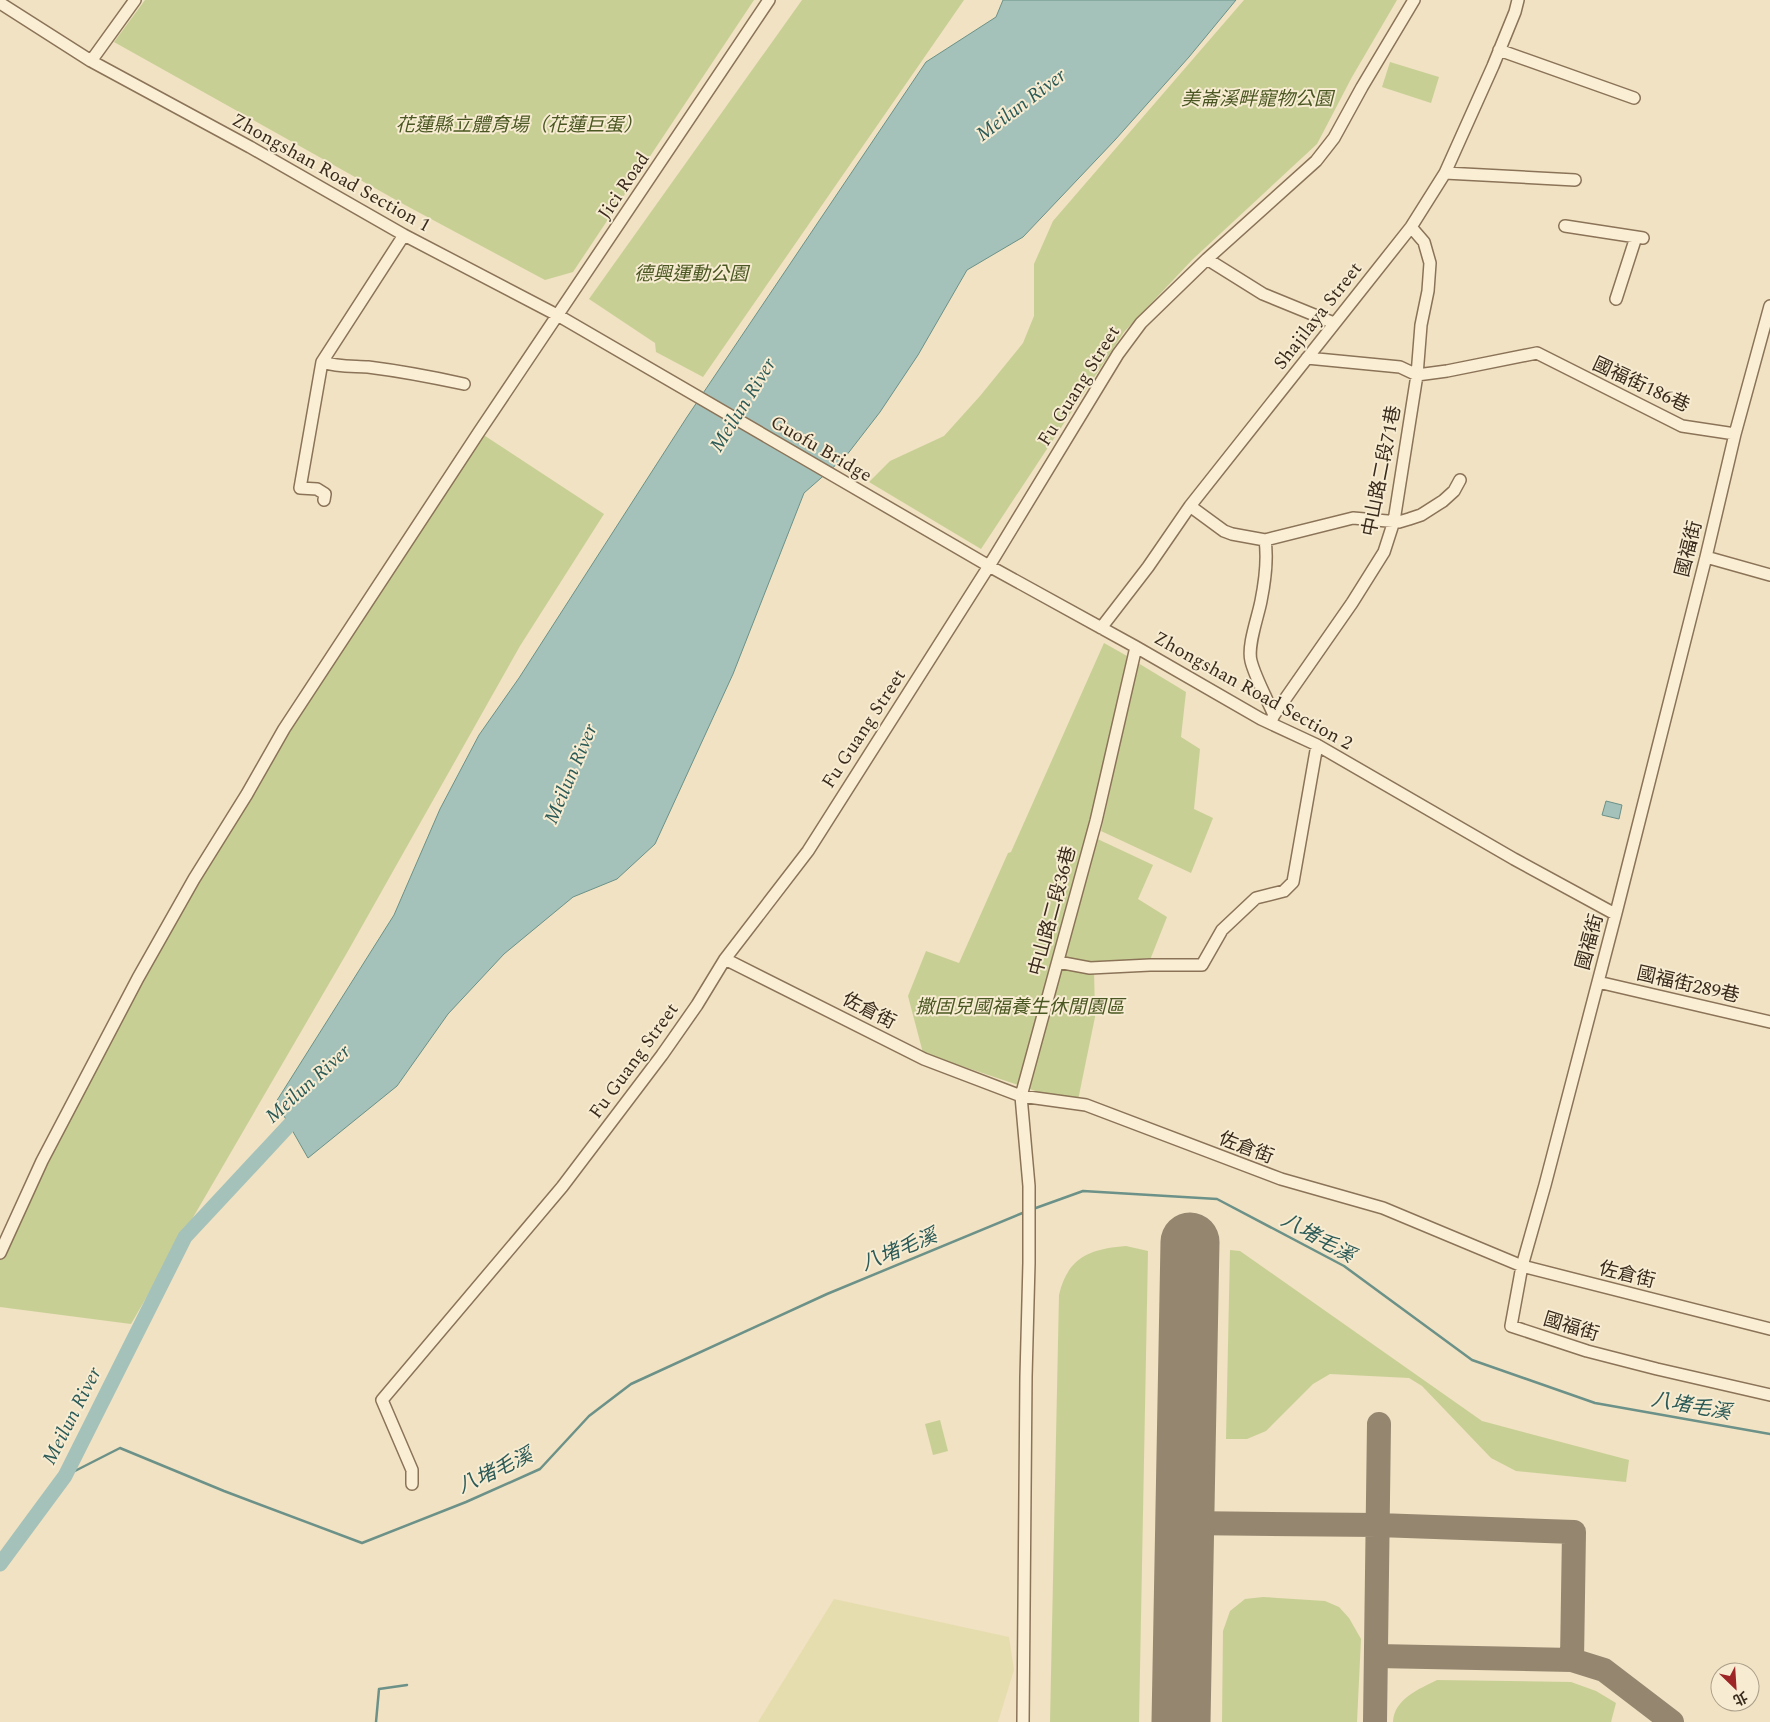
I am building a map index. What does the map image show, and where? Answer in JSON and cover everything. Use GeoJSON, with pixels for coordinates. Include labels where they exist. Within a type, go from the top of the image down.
{"type":"FeatureCollection","features":[{"type":"Feature","properties":{"kind":"street"},"geometry":{"type":"LineString","coordinates":[[91,61],[135,0]]}},
{"type":"Feature","properties":{"kind":"street","name":"Jici Road"},"geometry":{"type":"LineString","coordinates":[[0,1253],[42,1161],[138,978],[284,728],[769,0]]}},
{"type":"Feature","properties":{"kind":"street","name":"Fu Guang Street"},"geometry":{"type":"LineString","coordinates":[[412,1484],[412,1470],[382,1400],[562,1187],[662,1054],[726,959],[808,851],[989,566],[1118,354],[1141,323],[1207,259],[1316,161],[1334,138],[1414,0]]}},
{"type":"Feature","properties":{"kind":"street","name":"Shajilaya Street"},"geometry":{"type":"LineString","coordinates":[[1101,628],[1148,567],[1190,506],[1411,227],[1445,173],[1499,50],[1518,0]]}},
{"type":"Feature","properties":{"kind":"street","name":"Zhongshan Road Section 1"},"geometry":{"type":"LineString","coordinates":[[0,3],[91,61],[250,147],[404,235],[559,316],[648,368]]}},
{"type":"Feature","properties":{"kind":"street"},"geometry":{"type":"LineString","coordinates":[[1499,50],[1634,98]]}},
{"type":"Feature","properties":{"kind":"street"},"geometry":{"type":"LineString","coordinates":[[1445,173],[1575,180]]}},
{"type":"Feature","properties":{"kind":"street"},"geometry":{"type":"LineString","coordinates":[[1565,226],[1639,237],[1616,299]]}},
{"type":"Feature","properties":{"kind":"street","name":"中山路二段71巷"},"geometry":{"type":"LineString","coordinates":[[1272,719],[1352,603],[1384,552],[1394,521],[1417,375],[1421,325],[1428,291],[1430,263],[1424,242],[1411,227]]}},
{"type":"Feature","properties":{"kind":"street"},"geometry":{"type":"LineString","coordinates":[[324,500],[325,494],[322,491],[300,488],[322,362],[404,235]]}},
{"type":"Feature","properties":{"kind":"street"},"geometry":{"type":"LineString","coordinates":[[1207,259],[1263,294],[1334,323]]}},
{"type":"Feature","properties":{"kind":"street","name":"國福街"},"geometry":{"type":"LineString","coordinates":[[1770,306],[1598,982],[1522,1266],[1511,1326],[1613,1358],[1770,1395]]}},
{"type":"Feature","properties":{"kind":"street","name":"國福街186巷"},"geometry":{"type":"LineString","coordinates":[[1417,375],[1538,353],[1682,426],[1736,434]]}},
{"type":"Feature","properties":{"kind":"street"},"geometry":{"type":"LineString","coordinates":[[1307,358],[1400,367],[1417,375]]}},
{"type":"Feature","properties":{"kind":"street"},"geometry":{"type":"LineString","coordinates":[[322,362],[330,365],[367,367],[421,375],[464,384]]}},
{"type":"Feature","properties":{"kind":"street","name":"Guofu Bridge"},"geometry":{"type":"LineString","coordinates":[[648,368],[874,499]]}},
{"type":"Feature","properties":{"kind":"street"},"geometry":{"type":"LineString","coordinates":[[1190,506],[1224,531],[1265,540],[1353,518],[1400,522],[1432,509],[1454,491],[1460,480]]}},
{"type":"Feature","properties":{"kind":"street","name":"Zhongshan Road Section 2"},"geometry":{"type":"LineString","coordinates":[[874,499],[989,566],[1136,647],[1260,720],[1272,719],[1514,859],[1615,914]]}},
{"type":"Feature","properties":{"kind":"street"},"geometry":{"type":"LineString","coordinates":[[1265,540],[1267,551],[1265,574],[1261,602],[1253,632],[1251,661],[1272,719]]}},
{"type":"Feature","properties":{"kind":"street"},"geometry":{"type":"LineString","coordinates":[[1706,557],[1770,575]]}},
{"type":"Feature","properties":{"kind":"street","name":"中山路二段36巷"},"geometry":{"type":"LineString","coordinates":[[1022,1722],[1029,1263],[1028,1186],[1021,1096],[1096,821],[1136,647]]}},
{"type":"Feature","properties":{"kind":"street"},"geometry":{"type":"LineString","coordinates":[[1058,962],[1090,968],[1202,965],[1222,930],[1256,898],[1284,891],[1293,882],[1317,746]]}},
{"type":"Feature","properties":{"kind":"street","name":"佐倉街"},"geometry":{"type":"LineString","coordinates":[[726,959],[924,1059],[1021,1096],[1086,1105],[1281,1179],[1383,1208],[1522,1266],[1770,1329]]}},
{"type":"Feature","properties":{"kind":"street","name":"國福街289巷"},"geometry":{"type":"LineString","coordinates":[[1598,982],[1770,1022]]}},
{"type":"Feature","properties":{"kind":"shaded area"},"geometry":{"type":"Polygon","coordinates":[[[834,1599],[1009,1637],[1014,1670],[998,1722],[758,1722],[834,1599]]]}},
{"type":"Feature","properties":{"kind":"green space","name":"花蓮縣立體育場（花蓮巨蛋）"},"geometry":{"type":"Polygon","coordinates":[[[145,0],[754,0],[573,272],[545,280],[405,205],[114,42],[145,0]]]}},
{"type":"Feature","properties":{"kind":"green space","name":"德興運動公園"},"geometry":{"type":"Polygon","coordinates":[[[802,0],[964,0],[703,377],[656,352],[655,343],[589,299],[802,0]]]}},
{"type":"Feature","properties":{"kind":"green space","name":"美崙溪畔寵物公園"},"geometry":{"type":"Polygon","coordinates":[[[1244,0],[1397,0],[1352,77],[1317,144],[1192,260],[1124,332],[981,549],[869,482],[890,461],[944,436],[980,396],[1023,343],[1034,316],[1034,264],[1053,221],[1244,0]]]}},
{"type":"Feature","properties":{"kind":"green space"},"geometry":{"type":"Polygon","coordinates":[[[1390,62],[1439,77],[1431,103],[1382,87],[1390,62]]]}},
{"type":"Feature","properties":{"kind":"green space"},"geometry":{"type":"Polygon","coordinates":[[[479,432],[604,514],[520,646],[348,951],[131,1324],[0,1307],[0,1257],[194,879],[479,432]]]}},
{"type":"Feature","properties":{"kind":"green space","name":"撒固兒國福養生休閒園區"},"geometry":{"type":"Polygon","coordinates":[[[1104,643],[1127,656],[1089,835],[1153,865],[1138,899],[1167,917],[1148,965],[1094,968],[1095,1017],[1077,1105],[923,1053],[908,996],[926,951],[959,963],[1008,853],[1011,852],[1104,643]]]}},
{"type":"Feature","properties":{"kind":"green space"},"geometry":{"type":"Polygon","coordinates":[[[1138,663],[1186,692],[1181,737],[1200,749],[1194,809],[1213,818],[1191,873],[1101,831],[1138,663]]]}},
{"type":"Feature","properties":{"kind":"green space"},"geometry":{"type":"Polygon","coordinates":[[[1126,1246],[1148,1251],[1139,1722],[1050,1722],[1059,1295],[1068,1271],[1083,1257],[1102,1249],[1126,1246]]]}},
{"type":"Feature","properties":{"kind":"green space"},"geometry":{"type":"Polygon","coordinates":[[[1230,1250],[1240,1251],[1482,1421],[1629,1460],[1626,1482],[1516,1471],[1491,1458],[1422,1386],[1409,1378],[1330,1374],[1313,1384],[1266,1431],[1247,1439],[1226,1439],[1230,1250]]]}},
{"type":"Feature","properties":{"kind":"green space"},"geometry":{"type":"Polygon","coordinates":[[[940,1420],[948,1451],[933,1455],[925,1424],[940,1420]]]}},
{"type":"Feature","properties":{"kind":"green space"},"geometry":{"type":"Polygon","coordinates":[[[1263,1597],[1325,1601],[1339,1607],[1349,1618],[1361,1639],[1357,1722],[1222,1722],[1223,1631],[1230,1611],[1245,1599],[1263,1597]]]}},
{"type":"Feature","properties":{"kind":"green space"},"geometry":{"type":"Polygon","coordinates":[[[1437,1680],[1571,1682],[1596,1691],[1616,1703],[1611,1722],[1393,1722],[1394,1714],[1403,1701],[1415,1691],[1437,1680]]]}},
{"type":"Feature","properties":{"kind":"water"},"geometry":{"type":"Polygon","coordinates":[[[1003,0],[1236,0],[1189,57],[1115,140],[1023,237],[967,270],[918,355],[880,412],[846,456],[804,493],[733,674],[655,844],[617,879],[573,897],[504,954],[448,1014],[397,1086],[308,1158],[276,1102],[394,915],[440,809],[479,735],[519,678],[687,417],[926,62],[996,17],[1003,0]]]}},
{"type":"Feature","properties":{"kind":"water"},"geometry":{"type":"Polygon","coordinates":[[[1606,801],[1622,805],[1619,819],[1602,815],[1606,801]]]}},
{"type":"Feature","properties":{"kind":"waterway","name":"Meilun River"},"geometry":{"type":"LineString","coordinates":[[0,1564],[65,1476],[185,1237],[293,1121],[305,1111]]}},
{"type":"Feature","properties":{"kind":"waterway","name":"八堵毛溪"},"geometry":{"type":"LineString","coordinates":[[1033,1209],[1083,1191],[1217,1199],[1344,1266],[1472,1360],[1595,1403],[1770,1434]]}},
{"type":"Feature","properties":{"kind":"waterway","name":"八堵毛溪"},"geometry":{"type":"LineString","coordinates":[[65,1476],[120,1448],[224,1491],[362,1543],[466,1502],[540,1469],[589,1416],[631,1384],[827,1294],[1025,1212]]}},
{"type":"Feature","properties":{"kind":"waterway"},"geometry":{"type":"LineString","coordinates":[[376,1722],[379,1689],[407,1685]]}},
{"type":"Feature","properties":{"kind":"taxiway"},"geometry":{"type":"LineString","coordinates":[[1375,1722],[1379,1424]]}},
{"type":"Feature","properties":{"kind":"taxiway"},"geometry":{"type":"LineString","coordinates":[[1185,1523],[1378,1525],[1574,1532],[1572,1660]]}},
{"type":"Feature","properties":{"kind":"taxiway"},"geometry":{"type":"LineString","coordinates":[[1377,1656],[1572,1660],[1604,1670],[1672,1722]]}},
{"type":"Feature","properties":{"kind":"runway"},"geometry":{"type":"LineString","coordinates":[[1181,1722],[1190,1242]]}}]}
